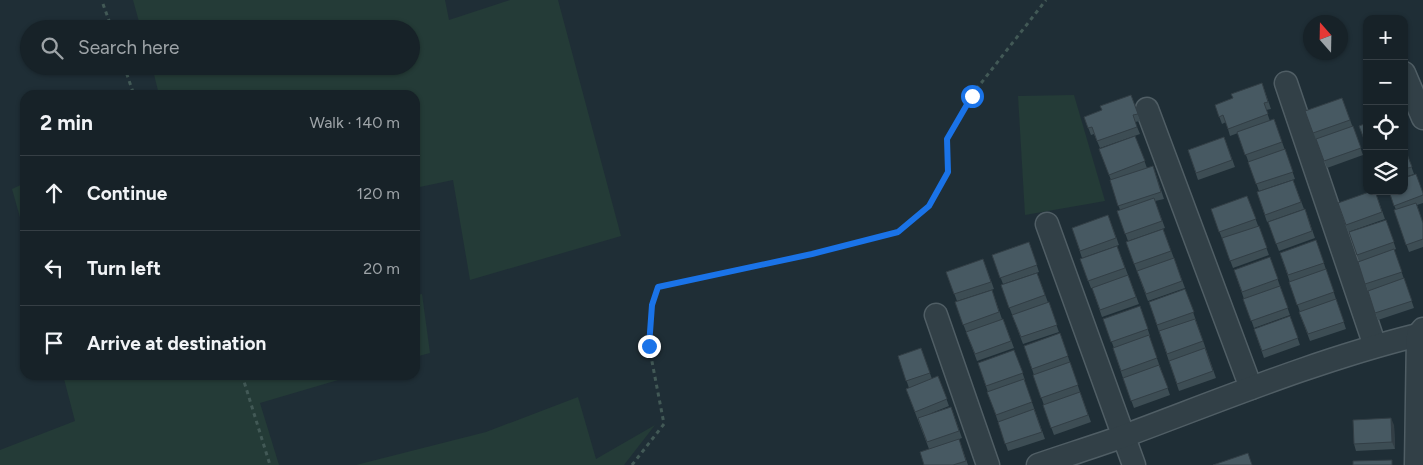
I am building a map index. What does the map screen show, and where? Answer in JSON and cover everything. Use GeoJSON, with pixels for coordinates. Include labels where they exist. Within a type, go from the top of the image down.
{"type":"FeatureCollection","features":[{"type":"Feature","properties":{"kind":"street"},"geometry":{"type":"LineString","coordinates":[[1408,82],[1423,117]]}},
{"type":"Feature","properties":{"kind":"street"},"geometry":{"type":"LineString","coordinates":[[1286,83],[1375,346]]}},
{"type":"Feature","properties":{"kind":"street"},"geometry":{"type":"LineString","coordinates":[[1147,109],[1250,388]]}},
{"type":"Feature","properties":{"kind":"street"},"geometry":{"type":"LineString","coordinates":[[1047,224],[1134,465]]}},
{"type":"Feature","properties":{"kind":"street"},"geometry":{"type":"LineString","coordinates":[[936,315],[988,465]]}},
{"type":"Feature","properties":{"kind":"street"},"geometry":{"type":"LineString","coordinates":[[1038,465],[1123,436],[1250,388],[1420,332],[1416,465]]}},
{"type":"Feature","properties":{"kind":"path"},"geometry":{"type":"LineString","coordinates":[[632,465],[664,424],[649,346],[652,305],[658,287],[812,254],[898,232],[929,206],[948,172],[947,139],[972,96],[1046,0]]}},
{"type":"Feature","properties":{"kind":"path"},"geometry":{"type":"LineString","coordinates":[[103,4],[109,20]]}},
{"type":"Feature","properties":{"kind":"path"},"geometry":{"type":"LineString","coordinates":[[127,75],[132,90]]}},
{"type":"Feature","properties":{"kind":"path"},"geometry":{"type":"LineString","coordinates":[[244,380],[270,465]]}},
{"type":"Feature","properties":{"kind":"green space"},"geometry":{"type":"Polygon","coordinates":[[[133,0],[445,0],[449,20],[510,0],[558,0],[621,236],[470,280],[453,180],[420,187],[420,90],[158,90],[154,75],[420,75],[420,20],[139,20],[133,0]]]}},
{"type":"Feature","properties":{"kind":"green space"},"geometry":{"type":"Polygon","coordinates":[[[1074,95],[1105,201],[1025,215],[1018,96],[1074,95]]]}},
{"type":"Feature","properties":{"kind":"green space"},"geometry":{"type":"Polygon","coordinates":[[[20,185],[20,217],[12,189],[20,185]]]}},
{"type":"Feature","properties":{"kind":"green space"},"geometry":{"type":"Polygon","coordinates":[[[420,294],[422,294],[430,353],[420,356],[420,294]]]}},
{"type":"Feature","properties":{"kind":"green space"},"geometry":{"type":"Polygon","coordinates":[[[64,380],[338,380],[260,403],[279,465],[0,465],[0,450],[75,421],[64,380]]]}},
{"type":"Feature","properties":{"kind":"green space"},"geometry":{"type":"Polygon","coordinates":[[[578,397],[596,459],[655,425],[624,465],[356,465],[486,432],[578,397]]]}},
{"type":"Feature","properties":{"kind":"building"},"geometry":{"type":"Polygon","coordinates":[[[1262,83],[1268,102],[1264,103],[1268,114],[1228,129],[1223,115],[1219,117],[1215,105],[1233,98],[1231,94],[1262,83]]]}},
{"type":"Feature","properties":{"kind":"building"},"geometry":{"type":"Polygon","coordinates":[[[1131,95],[1138,114],[1133,115],[1137,127],[1097,141],[1092,127],[1088,128],[1084,117],[1102,110],[1100,106],[1131,95]]]}},
{"type":"Feature","properties":{"kind":"building"},"geometry":{"type":"Polygon","coordinates":[[[1342,98],[1350,120],[1313,133],[1305,111],[1342,98]]]}},
{"type":"Feature","properties":{"kind":"building"},"geometry":{"type":"Polygon","coordinates":[[[1274,119],[1282,142],[1245,155],[1237,132],[1274,119]]]}},
{"type":"Feature","properties":{"kind":"building"},"geometry":{"type":"Polygon","coordinates":[[[1363,124],[1363,136],[1359,126],[1363,124]]]}},
{"type":"Feature","properties":{"kind":"building"},"geometry":{"type":"Polygon","coordinates":[[[1353,126],[1361,148],[1324,161],[1316,139],[1353,126]]]}},
{"type":"Feature","properties":{"kind":"building"},"geometry":{"type":"Polygon","coordinates":[[[1135,136],[1145,161],[1109,175],[1099,149],[1135,136]]]}},
{"type":"Feature","properties":{"kind":"building"},"geometry":{"type":"Polygon","coordinates":[[[1224,137],[1232,160],[1196,173],[1188,150],[1224,137]]]}},
{"type":"Feature","properties":{"kind":"building"},"geometry":{"type":"Polygon","coordinates":[[[1285,149],[1293,172],[1256,184],[1248,162],[1285,149]]]}},
{"type":"Feature","properties":{"kind":"building"},"geometry":{"type":"Polygon","coordinates":[[[1408,156],[1412,167],[1408,168],[1408,156]]]}},
{"type":"Feature","properties":{"kind":"building"},"geometry":{"type":"Polygon","coordinates":[[[1153,166],[1161,192],[1118,206],[1110,180],[1153,166]]]}},
{"type":"Feature","properties":{"kind":"building"},"geometry":{"type":"Polygon","coordinates":[[[1416,174],[1423,195],[1394,206],[1390,195],[1408,195],[1408,177],[1416,174]]]}},
{"type":"Feature","properties":{"kind":"building"},"geometry":{"type":"Polygon","coordinates":[[[1293,180],[1301,202],[1265,215],[1257,192],[1293,180]]]}},
{"type":"Feature","properties":{"kind":"building"},"geometry":{"type":"Polygon","coordinates":[[[1363,194],[1376,195],[1382,212],[1346,225],[1338,203],[1363,194]]]}},
{"type":"Feature","properties":{"kind":"building"},"geometry":{"type":"Polygon","coordinates":[[[1247,196],[1256,219],[1219,232],[1211,209],[1247,196]]]}},
{"type":"Feature","properties":{"kind":"building"},"geometry":{"type":"Polygon","coordinates":[[[1154,198],[1162,221],[1125,234],[1117,211],[1154,198]]]}},
{"type":"Feature","properties":{"kind":"building"},"geometry":{"type":"Polygon","coordinates":[[[1416,203],[1423,223],[1423,239],[1406,245],[1394,210],[1416,203]]]}},
{"type":"Feature","properties":{"kind":"building"},"geometry":{"type":"Polygon","coordinates":[[[1305,209],[1312,231],[1276,244],[1268,222],[1305,209]]]}},
{"type":"Feature","properties":{"kind":"building"},"geometry":{"type":"Polygon","coordinates":[[[1108,215],[1116,238],[1080,251],[1072,228],[1108,215]]]}},
{"type":"Feature","properties":{"kind":"building"},"geometry":{"type":"Polygon","coordinates":[[[1386,220],[1394,242],[1357,255],[1349,232],[1386,220]]]}},
{"type":"Feature","properties":{"kind":"building"},"geometry":{"type":"Polygon","coordinates":[[[1259,226],[1267,248],[1230,261],[1222,238],[1259,226]]]}},
{"type":"Feature","properties":{"kind":"building"},"geometry":{"type":"Polygon","coordinates":[[[1163,229],[1171,251],[1134,264],[1126,242],[1163,229]]]}},
{"type":"Feature","properties":{"kind":"building"},"geometry":{"type":"Polygon","coordinates":[[[1316,240],[1324,263],[1288,275],[1280,253],[1316,240]]]}},
{"type":"Feature","properties":{"kind":"building"},"geometry":{"type":"Polygon","coordinates":[[[1029,242],[1037,265],[1000,278],[992,255],[1029,242]]]}},
{"type":"Feature","properties":{"kind":"building"},"geometry":{"type":"Polygon","coordinates":[[[1117,246],[1125,268],[1088,281],[1080,259],[1117,246]]]}},
{"type":"Feature","properties":{"kind":"building"},"geometry":{"type":"Polygon","coordinates":[[[1394,249],[1402,272],[1365,284],[1358,262],[1394,249]]]}},
{"type":"Feature","properties":{"kind":"building"},"geometry":{"type":"Polygon","coordinates":[[[1270,257],[1278,279],[1242,292],[1234,270],[1270,257]]]}},
{"type":"Feature","properties":{"kind":"building"},"geometry":{"type":"Polygon","coordinates":[[[1174,258],[1182,281],[1146,294],[1137,271],[1174,258]]]}},
{"type":"Feature","properties":{"kind":"building"},"geometry":{"type":"Polygon","coordinates":[[[983,259],[991,282],[954,294],[946,272],[983,259]]]}},
{"type":"Feature","properties":{"kind":"building"},"geometry":{"type":"Polygon","coordinates":[[[1326,269],[1334,292],[1297,305],[1289,282],[1326,269]]]}},
{"type":"Feature","properties":{"kind":"building"},"geometry":{"type":"Polygon","coordinates":[[[1037,273],[1045,295],[1009,308],[1001,285],[1037,273]]]}},
{"type":"Feature","properties":{"kind":"building"},"geometry":{"type":"Polygon","coordinates":[[[1128,275],[1136,297],[1100,310],[1092,288],[1128,275]]]}},
{"type":"Feature","properties":{"kind":"building"},"geometry":{"type":"Polygon","coordinates":[[[1404,278],[1412,301],[1375,313],[1368,291],[1404,278]]]}},
{"type":"Feature","properties":{"kind":"building"},"geometry":{"type":"Polygon","coordinates":[[[1280,286],[1288,308],[1251,321],[1243,299],[1280,286]]]}},
{"type":"Feature","properties":{"kind":"building"},"geometry":{"type":"Polygon","coordinates":[[[1185,289],[1194,312],[1157,325],[1149,302],[1185,289]]]}},
{"type":"Feature","properties":{"kind":"building"},"geometry":{"type":"Polygon","coordinates":[[[992,290],[999,312],[963,325],[955,302],[992,290]]]}},
{"type":"Feature","properties":{"kind":"building"},"geometry":{"type":"Polygon","coordinates":[[[1336,299],[1344,322],[1308,334],[1299,312],[1336,299]]]}},
{"type":"Feature","properties":{"kind":"building"},"geometry":{"type":"Polygon","coordinates":[[[1049,302],[1057,325],[1021,337],[1012,315],[1049,302]]]}},
{"type":"Feature","properties":{"kind":"building"},"geometry":{"type":"Polygon","coordinates":[[[1140,306],[1148,329],[1111,342],[1103,319],[1140,306]]]}},
{"type":"Feature","properties":{"kind":"building"},"geometry":{"type":"Polygon","coordinates":[[[1290,316],[1298,338],[1262,351],[1254,329],[1290,316]]]}},
{"type":"Feature","properties":{"kind":"building"},"geometry":{"type":"Polygon","coordinates":[[[1003,319],[1011,341],[975,354],[966,332],[1003,319]]]}},
{"type":"Feature","properties":{"kind":"building"},"geometry":{"type":"Polygon","coordinates":[[[1195,319],[1203,341],[1167,354],[1159,331],[1195,319]]]}},
{"type":"Feature","properties":{"kind":"building"},"geometry":{"type":"Polygon","coordinates":[[[1060,333],[1068,356],[1032,369],[1024,346],[1060,333]]]}},
{"type":"Feature","properties":{"kind":"building"},"geometry":{"type":"Polygon","coordinates":[[[1149,335],[1157,358],[1121,371],[1113,348],[1149,335]]]}},
{"type":"Feature","properties":{"kind":"building"},"geometry":{"type":"Polygon","coordinates":[[[921,348],[930,373],[906,381],[898,356],[921,348]]]}},
{"type":"Feature","properties":{"kind":"building"},"geometry":{"type":"Polygon","coordinates":[[[1205,348],[1213,371],[1177,384],[1169,361],[1205,348]]]}},
{"type":"Feature","properties":{"kind":"building"},"geometry":{"type":"Polygon","coordinates":[[[1014,350],[1023,373],[986,386],[978,363],[1014,350]]]}},
{"type":"Feature","properties":{"kind":"building"},"geometry":{"type":"Polygon","coordinates":[[[1070,362],[1078,385],[1041,398],[1033,375],[1070,362]]]}},
{"type":"Feature","properties":{"kind":"building"},"geometry":{"type":"Polygon","coordinates":[[[1159,365],[1168,388],[1131,401],[1123,378],[1159,365]]]}},
{"type":"Feature","properties":{"kind":"building"},"geometry":{"type":"Polygon","coordinates":[[[938,376],[947,399],[915,412],[906,389],[938,376]]]}},
{"type":"Feature","properties":{"kind":"building"},"geometry":{"type":"Polygon","coordinates":[[[1024,379],[1032,402],[996,415],[987,392],[1024,379]]]}},
{"type":"Feature","properties":{"kind":"building"},"geometry":{"type":"Polygon","coordinates":[[[1080,392],[1088,415],[1051,428],[1043,405],[1080,392]]]}},
{"type":"Feature","properties":{"kind":"building"},"geometry":{"type":"Polygon","coordinates":[[[951,407],[959,431],[927,442],[918,418],[951,407]]]}},
{"type":"Feature","properties":{"kind":"building"},"geometry":{"type":"Polygon","coordinates":[[[1034,409],[1042,432],[1005,444],[998,422],[1034,409]]]}},
{"type":"Feature","properties":{"kind":"building"},"geometry":{"type":"Polygon","coordinates":[[[1391,418],[1392,442],[1354,444],[1353,420],[1391,418]]]}},
{"type":"Feature","properties":{"kind":"building"},"geometry":{"type":"Polygon","coordinates":[[[959,439],[966,461],[953,465],[924,465],[920,452],[959,439]]]}},
{"type":"Feature","properties":{"kind":"building"},"geometry":{"type":"Polygon","coordinates":[[[1248,453],[1252,465],[1213,465],[1248,453]]]}},
{"type":"Feature","properties":{"kind":"building"},"geometry":{"type":"Polygon","coordinates":[[[1392,460],[1392,465],[1353,465],[1353,461],[1392,460]]]}},
{"type":"Feature","properties":{"kind":"route"},"geometry":{"type":"LineString","coordinates":[[649,346],[652,305],[658,287],[812,254],[898,232],[929,206],[948,172],[947,139],[972,96]]}}]}
